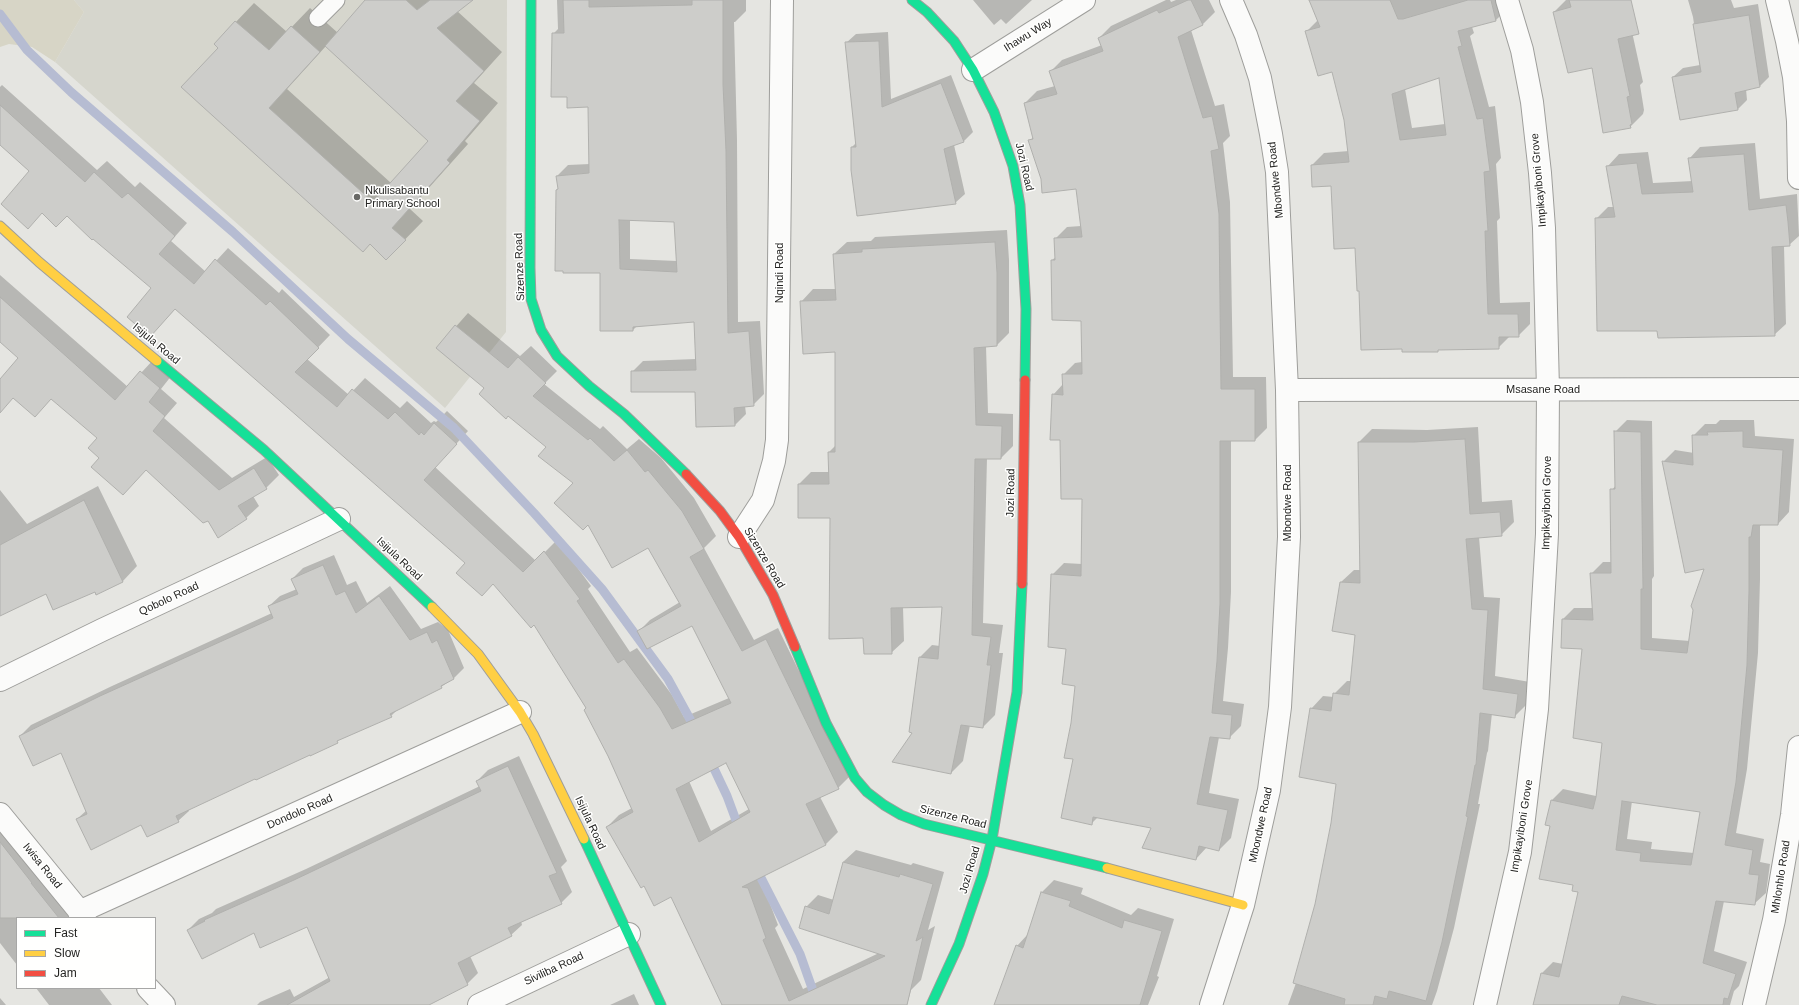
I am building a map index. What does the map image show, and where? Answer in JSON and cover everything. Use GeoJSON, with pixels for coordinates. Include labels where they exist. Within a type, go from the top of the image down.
{"type":"FeatureCollection","features":[{"type":"Feature","properties":{"kind":"street","name":"Sizenze Road"},"geometry":{"type":"LineString","coordinates":[[531,0],[530,268],[531,299],[541,330],[557,356],[589,386],[630,419],[680,467],[720,511],[739,537],[773,596],[826,723],[855,778],[867,792],[901,815],[924,824],[1117,870],[1243,905]]}},
{"type":"Feature","properties":{"kind":"street","name":"Nqindi Road"},"geometry":{"type":"LineString","coordinates":[[739,537],[763,500],[774,461],[777,440],[782,0]]}},
{"type":"Feature","properties":{"kind":"street","name":"Jozi Road"},"geometry":{"type":"LineString","coordinates":[[912,0],[927,12],[954,42],[973,70],[994,112],[1013,166],[1020,212],[1026,309],[1022,595],[1017,692],[992,839],[983,874],[959,944],[931,1005]]}},
{"type":"Feature","properties":{"kind":"street","name":"Ihawu Way"},"geometry":{"type":"LineString","coordinates":[[973,70],[1084,0]]}},
{"type":"Feature","properties":{"kind":"street","name":"Mbondwe Road"},"geometry":{"type":"LineString","coordinates":[[1211,1005],[1243,905],[1269,790],[1280,707],[1289,537],[1287,390],[1280,208],[1277,172],[1260,78],[1246,35],[1231,0]]}},
{"type":"Feature","properties":{"kind":"street","name":"Impikayiboni Grove"},"geometry":{"type":"LineString","coordinates":[[1484,1005],[1520,852],[1538,709],[1547,534],[1548,390],[1544,228],[1540,173],[1532,102],[1522,50],[1508,0]]}},
{"type":"Feature","properties":{"kind":"street"},"geometry":{"type":"LineString","coordinates":[[1777,0],[1794,77],[1798,121],[1799,178]]}},
{"type":"Feature","properties":{"kind":"street","name":"Isijula Road"},"geometry":{"type":"LineString","coordinates":[[0,226],[39,262],[264,450],[424,598],[478,654],[520,712],[548,764],[661,1005]]}},
{"type":"Feature","properties":{"kind":"street","name":"Msasane Road"},"geometry":{"type":"LineString","coordinates":[[1287,390],[1799,389]]}},
{"type":"Feature","properties":{"kind":"street","name":"Qobolo Road"},"geometry":{"type":"LineString","coordinates":[[0,680],[102,630],[339,519]]}},
{"type":"Feature","properties":{"kind":"street","name":"Dondolo Road"},"geometry":{"type":"LineString","coordinates":[[82,915],[520,712]]}},
{"type":"Feature","properties":{"kind":"street","name":"Mhlonhlo Road"},"geometry":{"type":"LineString","coordinates":[[1754,1005],[1776,912],[1792,815],[1799,746]]}},
{"type":"Feature","properties":{"kind":"street","name":"Iwisa Road"},"geometry":{"type":"LineString","coordinates":[[0,814],[82,915]]}},
{"type":"Feature","properties":{"kind":"street","name":"Siviliba Road"},"geometry":{"type":"LineString","coordinates":[[480,1005],[629,934]]}},
{"type":"Feature","properties":{"kind":"street"},"geometry":{"type":"LineString","coordinates":[[149,989],[164,1005]]}},
{"type":"Feature","properties":{"kind":"lane"},"geometry":{"type":"LineString","coordinates":[[318,18],[336,0]]}},
{"type":"Feature","properties":{"kind":"shaded area"},"geometry":{"type":"Polygon","coordinates":[[[0,0],[74,0],[84,12],[55,62],[32,47],[9,44],[0,47],[0,0]]]}},
{"type":"Feature","properties":{"kind":"shaded area","name":"Nkulisabantu Primary School"},"geometry":{"type":"Polygon","coordinates":[[[74,0],[507,0],[506,332],[445,408],[55,62],[84,12],[74,0]]]}},
{"type":"Feature","properties":{"kind":"building"},"geometry":{"type":"Polygon","coordinates":[[[365,0],[406,0],[417,10],[430,0],[473,0],[437,28],[484,71],[456,101],[480,121],[447,160],[450,163],[392,228],[406,240],[386,260],[370,244],[363,252],[181,87],[218,48],[214,44],[235,21],[269,50],[291,26],[320,52],[269,108],[373,202],[428,141],[325,46],[365,0]]]}},
{"type":"Feature","properties":{"kind":"building"},"geometry":{"type":"Polygon","coordinates":[[[563,0],[589,0],[589,7],[692,5],[692,0],[723,0],[723,84],[726,151],[728,333],[749,331],[754,406],[734,408],[735,426],[696,427],[695,392],[631,392],[631,371],[696,370],[694,322],[633,327],[633,331],[600,331],[600,273],[563,273],[563,271],[555,271],[556,190],[558,189],[556,176],[589,173],[588,107],[567,108],[567,97],[551,97],[552,33],[564,33],[563,0]],[[619,220],[620,269],[677,272],[674,222],[619,220]]]}},
{"type":"Feature","properties":{"kind":"building"},"geometry":{"type":"Polygon","coordinates":[[[1191,0],[1203,25],[1178,37],[1203,118],[1212,116],[1219,149],[1211,151],[1219,214],[1221,389],[1255,389],[1255,441],[1220,441],[1220,604],[1212,713],[1232,715],[1230,739],[1210,737],[1197,804],[1228,810],[1219,851],[1199,846],[1196,860],[1142,848],[1151,828],[1093,817],[1092,825],[1061,818],[1073,759],[1064,758],[1071,723],[1075,686],[1062,684],[1066,649],[1048,647],[1051,574],[1081,576],[1082,499],[1061,499],[1060,440],[1050,440],[1052,394],[1063,395],[1062,374],[1082,374],[1081,321],[1052,320],[1051,260],[1055,260],[1054,238],[1082,237],[1076,189],[1042,193],[1041,179],[1028,140],[1033,139],[1024,103],[1057,94],[1049,71],[1103,51],[1098,38],[1157,10],[1159,13],[1191,0]]]}},
{"type":"Feature","properties":{"kind":"building"},"geometry":{"type":"Polygon","coordinates":[[[1309,0],[1390,0],[1398,19],[1403,19],[1468,0],[1491,0],[1496,21],[1458,31],[1462,46],[1458,47],[1477,119],[1483,118],[1490,171],[1484,172],[1488,231],[1485,231],[1488,314],[1518,314],[1519,337],[1499,337],[1499,349],[1438,350],[1438,352],[1402,352],[1402,349],[1361,350],[1359,291],[1357,291],[1355,248],[1334,249],[1331,186],[1312,187],[1311,165],[1349,162],[1344,120],[1332,72],[1318,76],[1305,31],[1320,27],[1309,0]],[[1439,78],[1392,94],[1400,140],[1446,135],[1439,78]]]}},
{"type":"Feature","properties":{"kind":"building"},"geometry":{"type":"Polygon","coordinates":[[[1569,0],[1631,0],[1639,34],[1618,39],[1630,96],[1627,97],[1632,124],[1630,125],[1631,128],[1603,133],[1592,68],[1568,73],[1553,12],[1571,7],[1569,0]]]}},
{"type":"Feature","properties":{"kind":"building"},"geometry":{"type":"Polygon","coordinates":[[[1749,15],[1760,87],[1735,93],[1738,110],[1680,120],[1672,77],[1701,72],[1693,24],[1749,15]]]}},
{"type":"Feature","properties":{"kind":"building"},"geometry":{"type":"Polygon","coordinates":[[[879,41],[882,107],[941,83],[964,142],[944,149],[956,204],[857,216],[851,170],[851,147],[856,147],[845,42],[879,41]]]}},
{"type":"Feature","properties":{"kind":"building"},"geometry":{"type":"Polygon","coordinates":[[[0,105],[85,182],[94,172],[122,198],[128,193],[175,236],[159,254],[194,284],[215,259],[266,305],[270,301],[319,348],[295,372],[337,407],[352,389],[388,419],[395,412],[419,435],[421,432],[424,435],[434,423],[457,444],[424,480],[523,572],[544,551],[580,599],[577,601],[618,663],[624,659],[660,708],[672,729],[731,703],[692,626],[647,649],[637,631],[681,606],[648,548],[612,568],[588,525],[583,530],[554,503],[573,483],[538,456],[546,447],[508,416],[506,419],[479,394],[484,388],[436,348],[455,325],[508,368],[518,357],[546,383],[533,396],[588,440],[590,438],[614,461],[627,450],[645,472],[648,470],[682,511],[704,549],[690,557],[742,651],[766,639],[839,789],[806,804],[826,845],[742,887],[748,888],[766,938],[763,940],[789,1001],[885,956],[799,928],[805,906],[829,914],[843,862],[899,877],[900,874],[933,884],[916,941],[923,937],[907,1005],[722,1005],[671,897],[654,906],[644,886],[641,888],[606,827],[633,812],[608,756],[584,710],[586,708],[534,625],[531,628],[493,584],[482,596],[456,573],[465,563],[175,309],[150,337],[127,317],[151,288],[93,239],[92,240],[67,216],[56,227],[42,213],[28,229],[1,204],[29,171],[0,145],[0,105]],[[726,763],[676,789],[699,842],[750,812],[726,763]]]}},
{"type":"Feature","properties":{"kind":"building"},"geometry":{"type":"Polygon","coordinates":[[[1744,154],[1749,210],[1786,205],[1790,246],[1772,247],[1775,336],[1658,338],[1657,331],[1597,331],[1595,218],[1615,217],[1606,166],[1637,163],[1642,194],[1693,192],[1688,158],[1744,154]]]}},
{"type":"Feature","properties":{"kind":"building"},"geometry":{"type":"Polygon","coordinates":[[[995,242],[997,273],[997,346],[974,348],[976,425],[1002,426],[1001,459],[975,459],[972,635],[991,637],[987,665],[991,665],[983,728],[961,725],[951,774],[892,762],[912,733],[909,732],[919,657],[938,659],[942,607],[891,608],[892,654],[864,654],[863,638],[829,639],[830,518],[798,518],[798,484],[829,484],[828,452],[835,452],[835,352],[803,354],[800,301],[836,300],[833,254],[862,252],[862,249],[995,242]]]}},
{"type":"Feature","properties":{"kind":"building"},"geometry":{"type":"Polygon","coordinates":[[[0,297],[115,400],[140,371],[160,388],[149,402],[165,416],[153,431],[219,490],[254,468],[267,489],[238,506],[247,519],[218,538],[208,521],[203,523],[146,470],[123,495],[91,467],[99,458],[88,448],[97,438],[51,399],[35,417],[13,398],[0,413],[0,379],[18,358],[0,342],[0,297]]]}},
{"type":"Feature","properties":{"kind":"building"},"geometry":{"type":"Polygon","coordinates":[[[1614,431],[1641,432],[1643,589],[1641,589],[1641,649],[1687,653],[1693,610],[1691,606],[1704,569],[1685,573],[1662,461],[1693,465],[1692,435],[1708,435],[1707,432],[1743,431],[1743,447],[1783,450],[1778,525],[1753,525],[1751,537],[1749,537],[1747,665],[1736,782],[1725,845],[1753,850],[1749,874],[1759,875],[1755,905],[1716,901],[1703,963],[1736,974],[1728,999],[1724,998],[1723,1005],[1657,1005],[1622,996],[1619,1005],[1533,1005],[1541,973],[1559,977],[1578,892],[1572,891],[1573,885],[1539,879],[1550,826],[1545,825],[1551,800],[1593,809],[1596,797],[1602,743],[1573,738],[1582,649],[1561,648],[1562,619],[1593,620],[1590,573],[1611,573],[1610,489],[1615,489],[1614,431]],[[1622,801],[1616,850],[1641,853],[1640,861],[1691,865],[1700,812],[1622,801]]]}},
{"type":"Feature","properties":{"kind":"building"},"geometry":{"type":"Polygon","coordinates":[[[1465,439],[1470,514],[1500,512],[1502,536],[1466,539],[1472,609],[1488,610],[1483,689],[1518,694],[1515,718],[1480,713],[1476,765],[1466,816],[1468,817],[1442,942],[1426,1001],[1389,991],[1387,999],[1375,996],[1373,1005],[1344,1005],[1345,999],[1293,983],[1315,904],[1331,823],[1336,784],[1299,777],[1310,708],[1331,711],[1333,693],[1349,695],[1355,635],[1332,631],[1340,582],[1360,583],[1358,442],[1414,442],[1465,439]]]}},
{"type":"Feature","properties":{"kind":"building"},"geometry":{"type":"Polygon","coordinates":[[[84,500],[123,582],[96,595],[95,592],[53,610],[46,594],[0,616],[0,545],[84,500]]]}},
{"type":"Feature","properties":{"kind":"building"},"geometry":{"type":"Polygon","coordinates":[[[323,565],[336,595],[345,591],[356,613],[379,596],[410,640],[427,632],[432,643],[437,640],[454,679],[441,686],[442,688],[390,714],[392,717],[337,741],[338,743],[310,756],[256,780],[255,779],[176,816],[179,822],[147,837],[141,825],[91,850],[76,819],[87,814],[61,753],[33,766],[19,736],[100,696],[273,618],[268,606],[298,594],[291,579],[323,565]]]}},
{"type":"Feature","properties":{"kind":"building"},"geometry":{"type":"Polygon","coordinates":[[[508,766],[557,873],[549,876],[562,904],[508,928],[512,936],[458,963],[468,985],[429,1005],[287,1005],[330,981],[307,927],[260,948],[254,933],[202,959],[187,930],[205,921],[204,920],[294,880],[481,791],[476,781],[508,766]]]}},
{"type":"Feature","properties":{"kind":"building"},"geometry":{"type":"Polygon","coordinates":[[[0,842],[58,917],[0,918],[0,842]]]}},
{"type":"Feature","properties":{"kind":"building"},"geometry":{"type":"Polygon","coordinates":[[[1041,892],[1071,901],[1069,906],[1122,928],[1124,920],[1162,931],[1140,1005],[994,1005],[1016,945],[1023,948],[1041,892]]]}},
{"type":"Feature","properties":{"kind":"waterway"},"geometry":{"type":"LineString","coordinates":[[0,14],[27,50],[71,92],[233,232],[348,339],[454,428],[534,513],[602,589],[668,679],[697,732]]}},
{"type":"Feature","properties":{"kind":"waterway"},"geometry":{"type":"LineString","coordinates":[[709,758],[727,796],[740,831]]}},
{"type":"Feature","properties":{"kind":"waterway"},"geometry":{"type":"LineString","coordinates":[[756,868],[800,954],[818,1005]]}},
{"type":"Feature","properties":{"kind":"traffic: fast"},"geometry":{"type":"LineString","coordinates":[[531,0],[530,268],[531,299],[541,330],[557,356],[589,386],[624,414],[686,474]]}},
{"type":"Feature","properties":{"kind":"traffic: fast"},"geometry":{"type":"LineString","coordinates":[[912,0],[927,12],[954,41],[973,70],[994,112],[1013,166],[1020,205],[1026,309],[1025,380]]}},
{"type":"Feature","properties":{"kind":"traffic: fast"},"geometry":{"type":"LineString","coordinates":[[157,361],[264,450],[432,607]]}},
{"type":"Feature","properties":{"kind":"traffic: fast"},"geometry":{"type":"LineString","coordinates":[[931,1005],[959,944],[983,874],[992,839],[1017,692],[1022,584]]}},
{"type":"Feature","properties":{"kind":"traffic: fast"},"geometry":{"type":"LineString","coordinates":[[795,647],[826,723],[855,778],[867,792],[884,805],[901,815],[924,824],[1107,868]]}},
{"type":"Feature","properties":{"kind":"traffic: fast"},"geometry":{"type":"LineString","coordinates":[[584,839],[661,1005]]}},
{"type":"Feature","properties":{"kind":"traffic: slow"},"geometry":{"type":"LineString","coordinates":[[0,226],[39,262],[157,361]]}},
{"type":"Feature","properties":{"kind":"traffic: slow"},"geometry":{"type":"LineString","coordinates":[[432,607],[478,654],[520,712],[533,734],[584,839]]}},
{"type":"Feature","properties":{"kind":"traffic: slow"},"geometry":{"type":"LineString","coordinates":[[1107,868],[1243,905]]}},
{"type":"Feature","properties":{"kind":"traffic: jam"},"geometry":{"type":"LineString","coordinates":[[1022,584],[1025,380]]}},
{"type":"Feature","properties":{"kind":"traffic: jam"},"geometry":{"type":"LineString","coordinates":[[686,474],[720,511],[739,537],[773,595],[795,647]]}},
{"type":"Feature","properties":{"kind":"place","name":"Nkulisabantu Primary School"},"geometry":{"type":"Point","coordinates":[357,197]}}]}
